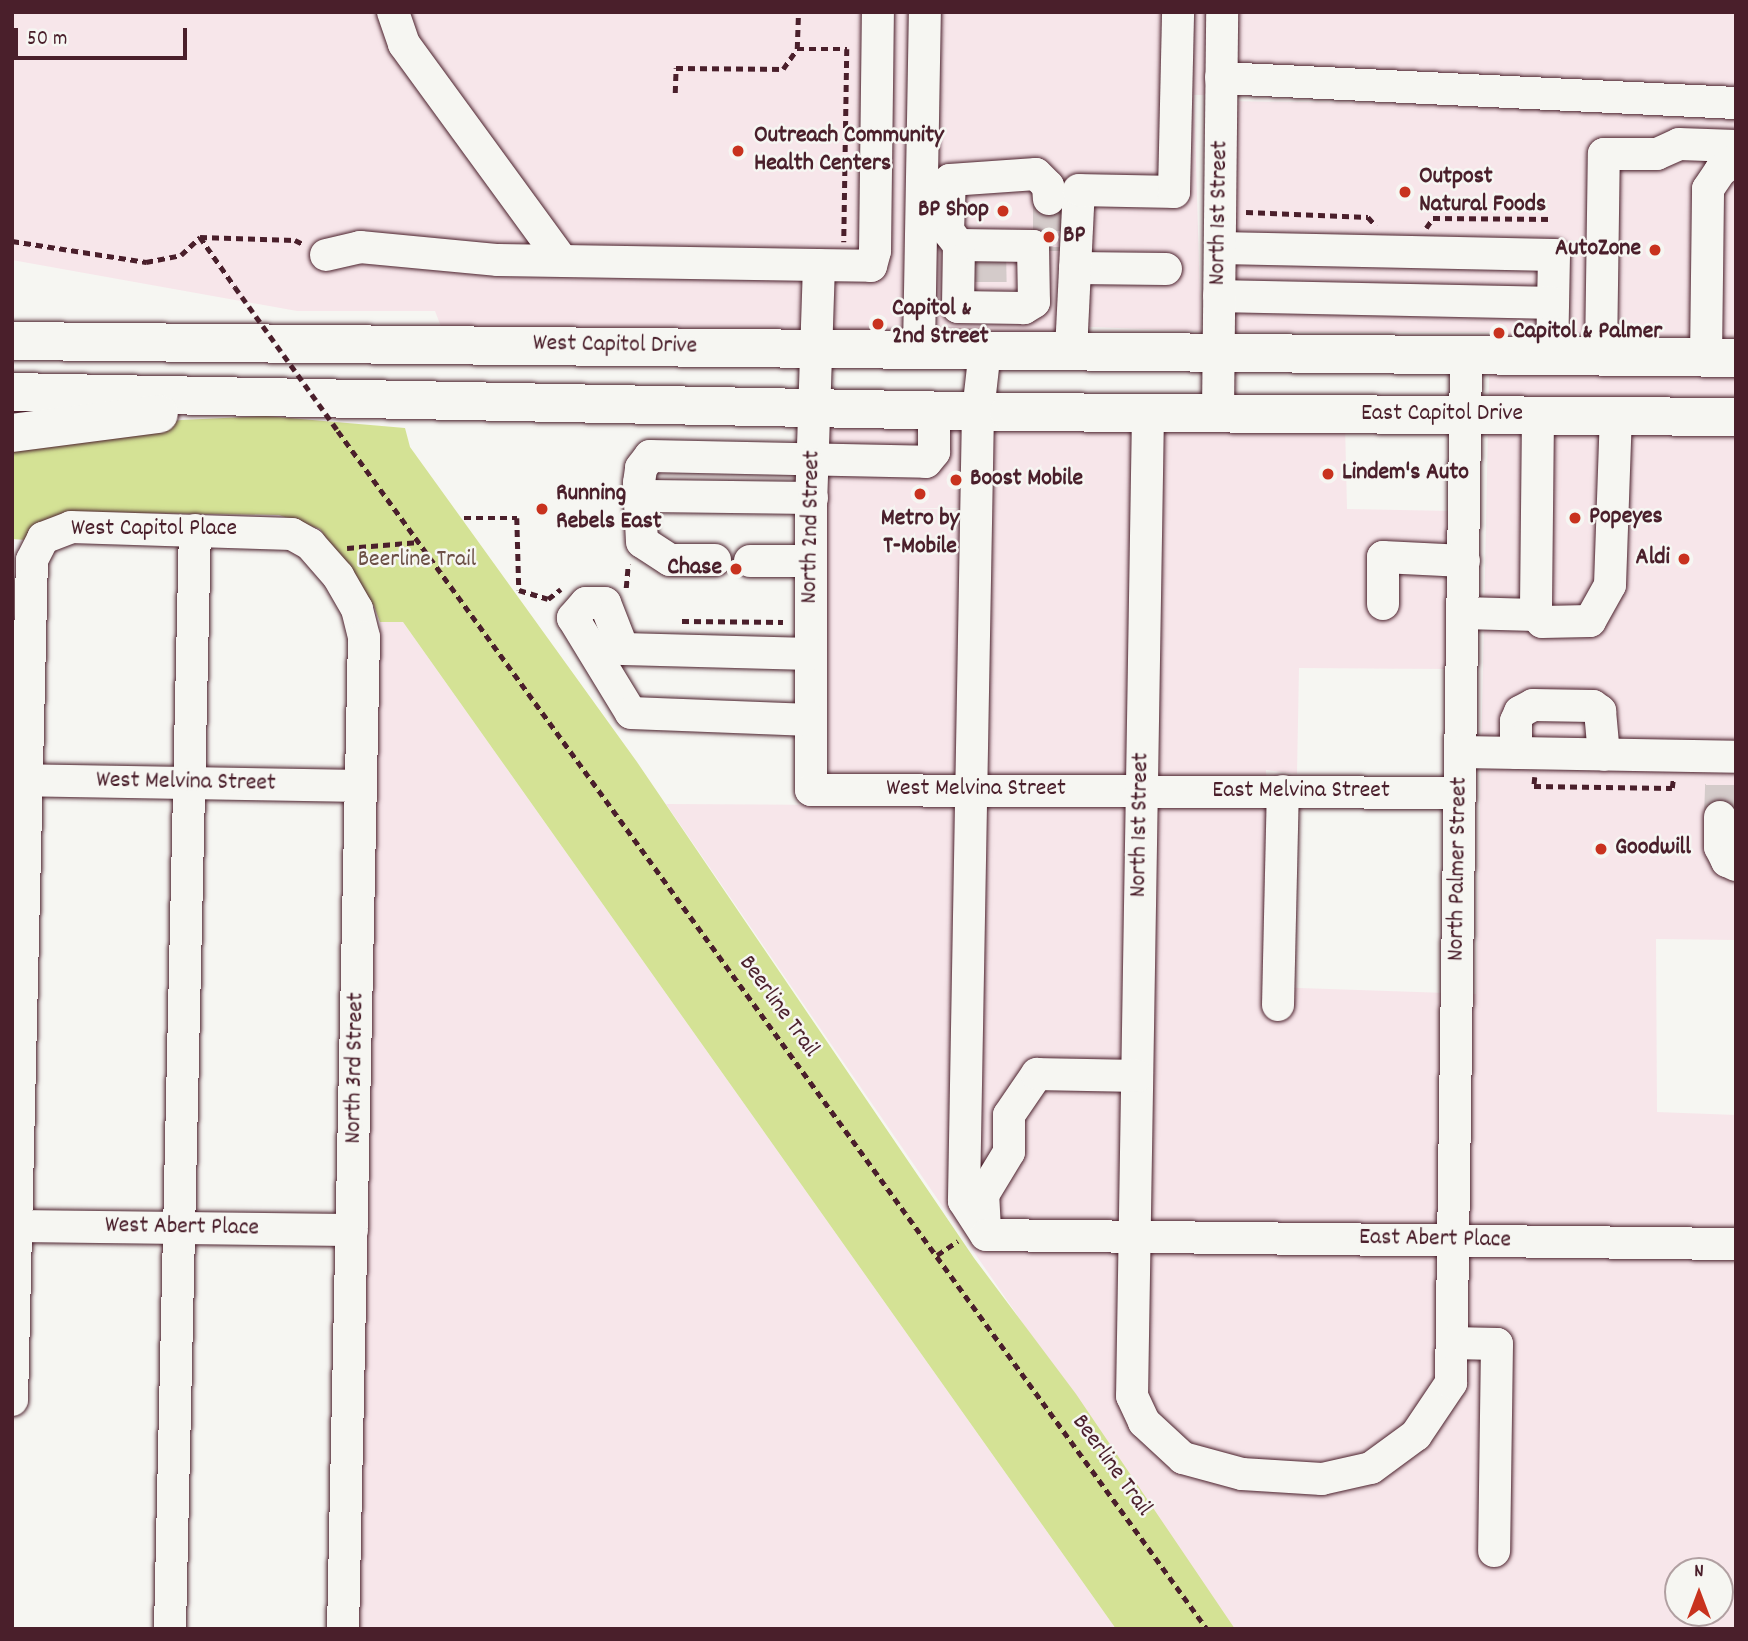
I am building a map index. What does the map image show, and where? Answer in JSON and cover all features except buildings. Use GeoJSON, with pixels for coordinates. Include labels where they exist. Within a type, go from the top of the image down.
{"type":"FeatureCollection","features":[{"type":"Feature","properties":{"kind":"main road"},"geometry":{"type":"LineString","coordinates":[[12,314],[174,342]]}},
{"type":"Feature","properties":{"kind":"main road","name":"West Capitol Drive"},"geometry":{"type":"LineString","coordinates":[[12,341],[1218,352]]}},
{"type":"Feature","properties":{"kind":"main road"},"geometry":{"type":"LineString","coordinates":[[1218,352],[1721,358]]}},
{"type":"Feature","properties":{"kind":"main road"},"geometry":{"type":"LineString","coordinates":[[12,392],[269,400],[1148,413]]}},
{"type":"Feature","properties":{"kind":"main road"},"geometry":{"type":"LineString","coordinates":[[12,433],[269,400]]}},
{"type":"Feature","properties":{"kind":"main road","name":"East Capitol Drive"},"geometry":{"type":"LineString","coordinates":[[1148,413],[1736,417]]}},
{"type":"Feature","properties":{"kind":"street"},"geometry":{"type":"LineString","coordinates":[[393,12],[404,44],[562,261]]}},
{"type":"Feature","properties":{"kind":"street"},"geometry":{"type":"LineString","coordinates":[[326,256],[360,247],[477,259],[871,266],[875,251],[878,12]]}},
{"type":"Feature","properties":{"kind":"street"},"geometry":{"type":"LineString","coordinates":[[919,349],[925,12]]}},
{"type":"Feature","properties":{"kind":"street"},"geometry":{"type":"LineString","coordinates":[[1174,192],[1178,12]]}},
{"type":"Feature","properties":{"kind":"street","name":"North 1st Street"},"geometry":{"type":"LineString","coordinates":[[1218,413],[1222,12]]}},
{"type":"Feature","properties":{"kind":"street"},"geometry":{"type":"LineString","coordinates":[[1176,90],[1221,84],[1736,103]]}},
{"type":"Feature","properties":{"kind":"street"},"geometry":{"type":"LineString","coordinates":[[1601,357],[1604,154],[1657,154],[1679,144],[1736,146]]}},
{"type":"Feature","properties":{"kind":"street"},"geometry":{"type":"LineString","coordinates":[[1721,358],[1708,189],[1720,171],[1736,160]]}},
{"type":"Feature","properties":{"kind":"street"},"geometry":{"type":"LineString","coordinates":[[1049,199],[1048,186],[1036,174],[950,180],[948,231],[959,246],[958,307],[1029,305],[1047,287],[1062,260],[1079,190],[1220,193]]}},
{"type":"Feature","properties":{"kind":"street"},"geometry":{"type":"LineString","coordinates":[[959,246],[1033,246],[1024,350]]}},
{"type":"Feature","properties":{"kind":"street"},"geometry":{"type":"LineString","coordinates":[[1220,248],[1554,256],[1552,356]]}},
{"type":"Feature","properties":{"kind":"street"},"geometry":{"type":"LineString","coordinates":[[1062,260],[1166,269]]}},
{"type":"Feature","properties":{"kind":"street"},"geometry":{"type":"LineString","coordinates":[[1062,260],[1071,351]]}},
{"type":"Feature","properties":{"kind":"street","name":"North 2nd Street"},"geometry":{"type":"LineString","coordinates":[[811,790],[812,461],[819,265]]}},
{"type":"Feature","properties":{"kind":"street"},"geometry":{"type":"LineString","coordinates":[[1219,296],[1553,303]]}},
{"type":"Feature","properties":{"kind":"street"},"geometry":{"type":"LineString","coordinates":[[985,305],[978,350],[964,1201],[986,1235]]}},
{"type":"Feature","properties":{"kind":"street","name":"North Palmer Street"},"geometry":{"type":"LineString","coordinates":[[1451,1383],[1466,355]]}},
{"type":"Feature","properties":{"kind":"street"},"geometry":{"type":"LineString","coordinates":[[715,560],[670,560],[649,550],[642,542],[641,468],[658,454],[812,461],[926,462],[934,452],[934,410]]}},
{"type":"Feature","properties":{"kind":"street","name":"North 1st Street"},"geometry":{"type":"LineString","coordinates":[[1148,413],[1132,1396],[1144,1422],[1183,1458],[1242,1474],[1309,1478],[1371,1468],[1416,1435],[1451,1383]]}},
{"type":"Feature","properties":{"kind":"street"},"geometry":{"type":"LineString","coordinates":[[1535,615],[1538,416]]}},
{"type":"Feature","properties":{"kind":"street"},"geometry":{"type":"LineString","coordinates":[[1463,613],[1535,615],[1542,622],[1590,621],[1610,585],[1616,416]]}},
{"type":"Feature","properties":{"kind":"street"},"geometry":{"type":"LineString","coordinates":[[934,452],[977,453]]}},
{"type":"Feature","properties":{"kind":"street"},"geometry":{"type":"LineString","coordinates":[[643,500],[649,496],[812,498]]}},
{"type":"Feature","properties":{"kind":"street","name":"West Capitol Place"},"geometry":{"type":"LineString","coordinates":[[22,555],[43,538],[71,527],[292,534]]}},
{"type":"Feature","properties":{"kind":"street"},"geometry":{"type":"LineString","coordinates":[[170,1629],[195,530]]}},
{"type":"Feature","properties":{"kind":"street","name":"North 3rd Street"},"geometry":{"type":"LineString","coordinates":[[292,534],[310,544],[338,576],[361,621],[361,786],[342,1629]]}},
{"type":"Feature","properties":{"kind":"street"},"geometry":{"type":"LineString","coordinates":[[12,1400],[22,555]]}},
{"type":"Feature","properties":{"kind":"street"},"geometry":{"type":"LineString","coordinates":[[1383,604],[1383,557],[1464,561]]}},
{"type":"Feature","properties":{"kind":"street"},"geometry":{"type":"LineString","coordinates":[[750,561],[811,561]]}},
{"type":"Feature","properties":{"kind":"street"},"geometry":{"type":"LineString","coordinates":[[811,654],[613,658],[631,712],[811,720]]}},
{"type":"Feature","properties":{"kind":"street"},"geometry":{"type":"LineString","coordinates":[[1516,753],[1516,721],[1520,712],[1533,705],[1593,706],[1600,710],[1604,755]]}},
{"type":"Feature","properties":{"kind":"street"},"geometry":{"type":"LineString","coordinates":[[1461,752],[1604,755],[1726,766]]}},
{"type":"Feature","properties":{"kind":"street","name":"West Melvina Street"},"geometry":{"type":"LineString","coordinates":[[19,781],[361,786]]}},
{"type":"Feature","properties":{"kind":"street","name":"West Melvina Street"},"geometry":{"type":"LineString","coordinates":[[811,790],[1142,790]]}},
{"type":"Feature","properties":{"kind":"street","name":"East Melvina Street"},"geometry":{"type":"LineString","coordinates":[[1142,790],[1460,793]]}},
{"type":"Feature","properties":{"kind":"street"},"geometry":{"type":"LineString","coordinates":[[1278,1005],[1283,792]]}},
{"type":"Feature","properties":{"kind":"street"},"geometry":{"type":"LineString","coordinates":[[1720,817],[1720,847],[1727,861],[1736,865]]}},
{"type":"Feature","properties":{"kind":"street"},"geometry":{"type":"LineString","coordinates":[[986,1235],[983,1195],[1009,1152],[1009,1115],[1037,1074],[1137,1076]]}},
{"type":"Feature","properties":{"kind":"street","name":"West Abert Place"},"geometry":{"type":"LineString","coordinates":[[14,1226],[352,1230]]}},
{"type":"Feature","properties":{"kind":"street"},"geometry":{"type":"LineString","coordinates":[[986,1235],[1133,1237]]}},
{"type":"Feature","properties":{"kind":"street","name":"East Abert Place"},"geometry":{"type":"LineString","coordinates":[[1133,1237],[1736,1244]]}},
{"type":"Feature","properties":{"kind":"street"},"geometry":{"type":"LineString","coordinates":[[1452,1343],[1497,1344],[1494,1551]]}},
{"type":"Feature","properties":{"kind":"path"},"geometry":{"type":"LineString","coordinates":[[675,93],[676,68],[783,69],[797,50],[798,12]]}},
{"type":"Feature","properties":{"kind":"path"},"geometry":{"type":"LineString","coordinates":[[797,50],[848,49],[844,243]]}},
{"type":"Feature","properties":{"kind":"path"},"geometry":{"type":"LineString","coordinates":[[1220,193],[1251,215],[1368,217],[1379,230]]}},
{"type":"Feature","properties":{"kind":"path"},"geometry":{"type":"LineString","coordinates":[[1413,231],[1424,231],[1433,218],[1551,219]]}},
{"type":"Feature","properties":{"kind":"path"},"geometry":{"type":"LineString","coordinates":[[12,241],[146,262],[181,255],[200,237],[295,240],[326,256]]}},
{"type":"Feature","properties":{"kind":"path","name":"Beerline Trail"},"geometry":{"type":"LineString","coordinates":[[200,237],[1207,1629]]}},
{"type":"Feature","properties":{"kind":"path"},"geometry":{"type":"LineString","coordinates":[[464,518],[517,519],[519,590],[548,599],[568,587]]}},
{"type":"Feature","properties":{"kind":"path"},"geometry":{"type":"LineString","coordinates":[[337,549],[420,542]]}},
{"type":"Feature","properties":{"kind":"path"},"geometry":{"type":"LineString","coordinates":[[628,599],[629,552]]}},
{"type":"Feature","properties":{"kind":"path"},"geometry":{"type":"LineString","coordinates":[[616,588],[628,589]]}},
{"type":"Feature","properties":{"kind":"path"},"geometry":{"type":"LineString","coordinates":[[679,621],[783,622]]}},
{"type":"Feature","properties":{"kind":"shaded area"},"geometry":{"type":"Polygon","coordinates":[[[12,12],[1736,12],[1736,96],[1194,95],[1201,331],[1062,326],[1061,351],[448,345],[435,311],[297,311],[12,260],[12,12]]]}},
{"type":"Feature","properties":{"kind":"shaded area"},"geometry":{"type":"Polygon","coordinates":[[[1228,101],[1574,106],[1736,101],[1736,940],[1656,939],[1657,1112],[1736,1115],[1736,1629],[1233,1629],[666,804],[829,805],[826,506],[814,407],[978,411],[976,508],[900,508],[981,510],[983,424],[1345,423],[1347,509],[1453,511],[1447,669],[1299,668],[1297,774],[1266,770],[1269,987],[1476,994],[1490,332],[1227,332],[1228,101]]]}},
{"type":"Feature","properties":{"kind":"shaded area"},"geometry":{"type":"Polygon","coordinates":[[[380,622],[403,622],[1116,1629],[355,1629],[380,622]]]}},
{"type":"Feature","properties":{"kind":"green space","name":"Beerline Trail"},"geometry":{"type":"Polygon","coordinates":[[[266,416],[405,428],[410,447],[637,762],[974,1258],[1076,1394],[1235,1629],[1116,1629],[403,622],[380,622],[374,606],[320,529],[279,515],[80,512],[45,521],[26,540],[12,539],[12,443],[181,420],[266,416]]]}},
{"type":"Feature","properties":{"kind":"tunnel"},"geometry":{"type":"LineString","coordinates":[[1049,199],[1049,251]]}},
{"type":"Feature","properties":{"kind":"tunnel"},"geometry":{"type":"LineString","coordinates":[[990,250],[991,301]]}},
{"type":"Feature","properties":{"kind":"tunnel"},"geometry":{"type":"LineString","coordinates":[[1720,817],[1721,782]]}},
{"type":"Feature","properties":{"kind":"place","name":"Outreach Community Health Centers"},"geometry":{"type":"Point","coordinates":[738,151]}},
{"type":"Feature","properties":{"kind":"place","name":"Outpost Natural Foods"},"geometry":{"type":"Point","coordinates":[1405,192]}},
{"type":"Feature","properties":{"kind":"place","name":"BP Shop"},"geometry":{"type":"Point","coordinates":[1003,211]}},
{"type":"Feature","properties":{"kind":"place","name":"BP"},"geometry":{"type":"Point","coordinates":[1049,237]}},
{"type":"Feature","properties":{"kind":"place","name":"AutoZone"},"geometry":{"type":"Point","coordinates":[1655,250]}},
{"type":"Feature","properties":{"kind":"place","name":"Capitol & 2nd Street"},"geometry":{"type":"Point","coordinates":[878,324]}},
{"type":"Feature","properties":{"kind":"place","name":"Capitol & Palmer"},"geometry":{"type":"Point","coordinates":[1499,333]}},
{"type":"Feature","properties":{"kind":"place","name":"Lindem's Auto"},"geometry":{"type":"Point","coordinates":[1328,474]}},
{"type":"Feature","properties":{"kind":"place","name":"Boost Mobile"},"geometry":{"type":"Point","coordinates":[956,480]}},
{"type":"Feature","properties":{"kind":"place","name":"Metro by T-Mobile"},"geometry":{"type":"Point","coordinates":[920,494]}},
{"type":"Feature","properties":{"kind":"place","name":"Running Rebels East"},"geometry":{"type":"Point","coordinates":[542,509]}},
{"type":"Feature","properties":{"kind":"place","name":"Popeyes"},"geometry":{"type":"Point","coordinates":[1575,518]}},
{"type":"Feature","properties":{"kind":"place","name":"Aldi"},"geometry":{"type":"Point","coordinates":[1684,559]}},
{"type":"Feature","properties":{"kind":"place","name":"Chase"},"geometry":{"type":"Point","coordinates":[736,569]}},
{"type":"Feature","properties":{"kind":"place","name":"Goodwill"},"geometry":{"type":"Point","coordinates":[1601,849]}}]}
